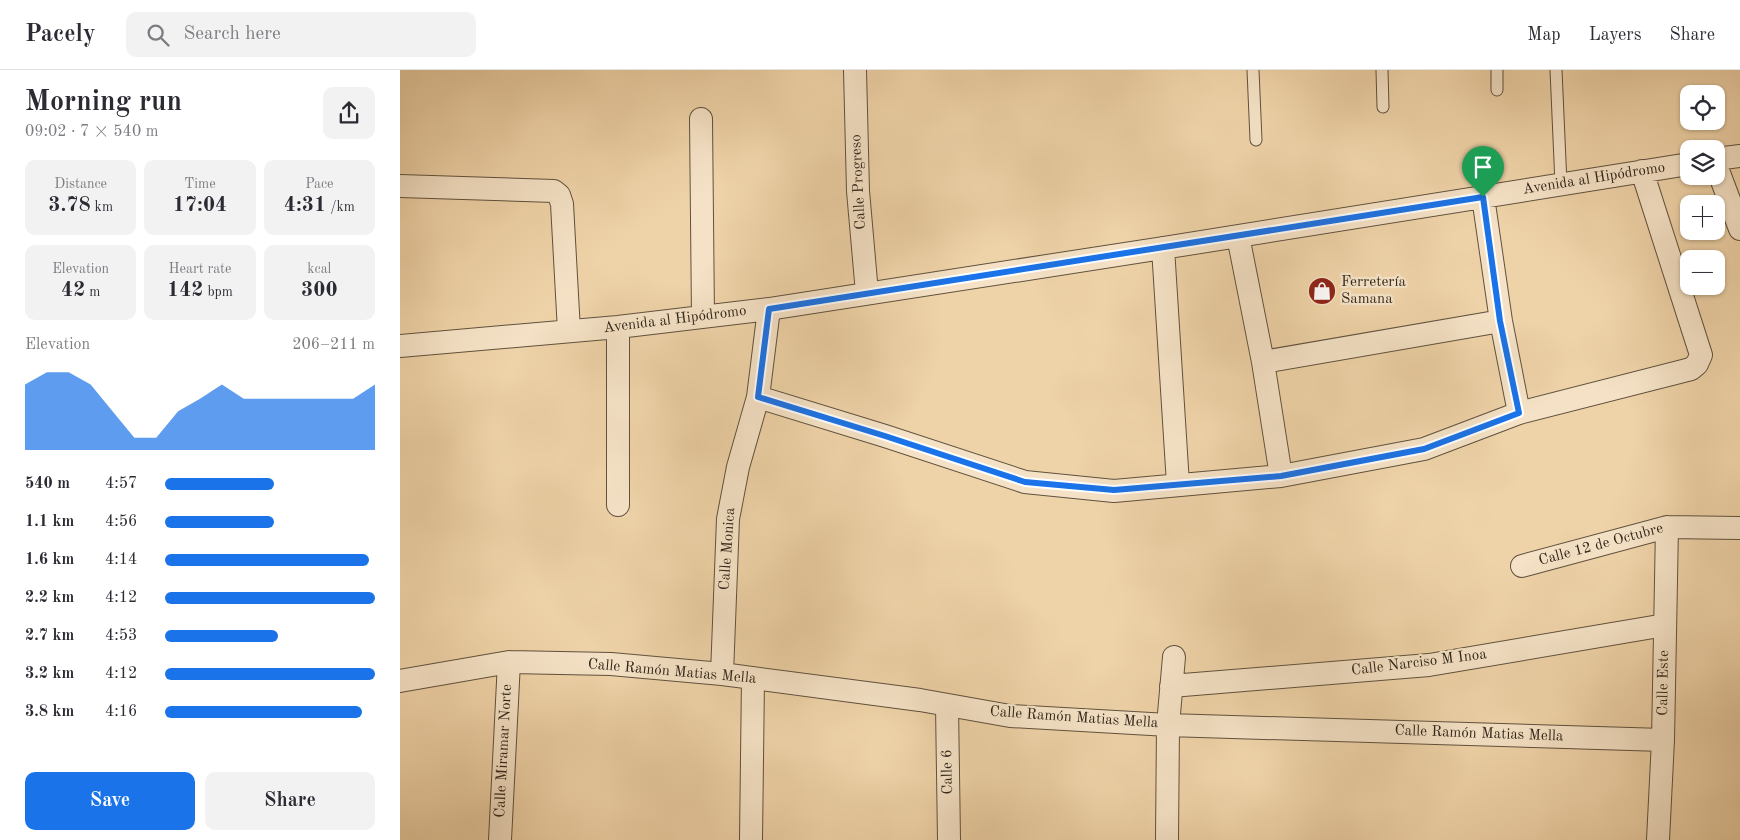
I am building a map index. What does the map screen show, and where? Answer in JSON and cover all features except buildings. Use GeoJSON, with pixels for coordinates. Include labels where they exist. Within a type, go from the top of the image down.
{"type":"FeatureCollection","features":[{"type":"Feature","properties":{"kind":"street","name":"Calle Progreso"},"geometry":{"type":"LineString","coordinates":[[855,70],[858,191],[867,293]]}},
{"type":"Feature","properties":{"kind":"street"},"geometry":{"type":"LineString","coordinates":[[701,119],[703,317]]}},
{"type":"Feature","properties":{"kind":"street"},"geometry":{"type":"LineString","coordinates":[[1725,158],[1740,156]]}},
{"type":"Feature","properties":{"kind":"street","name":"Avenida al Hipódromo"},"geometry":{"type":"LineString","coordinates":[[400,346],[569,332],[769,309],[1680,165]]}},
{"type":"Feature","properties":{"kind":"street"},"geometry":{"type":"LineString","coordinates":[[758,397],[1025,482],[1114,490],[1281,476],[1424,449],[1519,413],[1691,369],[1697,364],[1701,355],[1642,171]]}},
{"type":"Feature","properties":{"kind":"street"},"geometry":{"type":"LineString","coordinates":[[1724,185],[1740,229]]}},
{"type":"Feature","properties":{"kind":"street"},"geometry":{"type":"LineString","coordinates":[[400,186],[554,191],[560,196],[569,332]]}},
{"type":"Feature","properties":{"kind":"street"},"geometry":{"type":"LineString","coordinates":[[1483,197],[1500,321],[1519,413]]}},
{"type":"Feature","properties":{"kind":"street"},"geometry":{"type":"LineString","coordinates":[[1238,236],[1263,362],[1281,476]]}},
{"type":"Feature","properties":{"kind":"street"},"geometry":{"type":"LineString","coordinates":[[1163,248],[1178,484]]}},
{"type":"Feature","properties":{"kind":"street","name":"Calle Monica"},"geometry":{"type":"LineString","coordinates":[[722,674],[728,519],[738,467],[758,397],[769,309]]}},
{"type":"Feature","properties":{"kind":"street"},"geometry":{"type":"LineString","coordinates":[[1263,362],[1500,321]]}},
{"type":"Feature","properties":{"kind":"street"},"geometry":{"type":"LineString","coordinates":[[618,327],[618,505]]}},
{"type":"Feature","properties":{"kind":"street","name":"Calle 12 de Octubre"},"geometry":{"type":"LineString","coordinates":[[1522,566],[1667,527],[1740,528]]}},
{"type":"Feature","properties":{"kind":"street","name":"Calle Este"},"geometry":{"type":"LineString","coordinates":[[1658,840],[1663,740],[1667,527]]}},
{"type":"Feature","properties":{"kind":"street","name":"Calle Narciso M Inoa"},"geometry":{"type":"LineString","coordinates":[[1171,686],[1429,665],[1665,625]]}},
{"type":"Feature","properties":{"kind":"street"},"geometry":{"type":"LineString","coordinates":[[1167,840],[1168,725],[1174,657]]}},
{"type":"Feature","properties":{"kind":"street","name":"Calle Ramón Matias Mella"},"geometry":{"type":"LineString","coordinates":[[400,681],[509,662],[610,664],[753,678],[920,700],[1010,716],[1168,725],[1663,740]]}},
{"type":"Feature","properties":{"kind":"street","name":"Calle Miramar Norte"},"geometry":{"type":"LineString","coordinates":[[500,840],[509,662]]}},
{"type":"Feature","properties":{"kind":"street"},"geometry":{"type":"LineString","coordinates":[[751,840],[753,678]]}},
{"type":"Feature","properties":{"kind":"street","name":"Calle 6"},"geometry":{"type":"LineString","coordinates":[[947,705],[949,840]]}},
{"type":"Feature","properties":{"kind":"lane"},"geometry":{"type":"LineString","coordinates":[[1253,70],[1256,140]]}},
{"type":"Feature","properties":{"kind":"lane"},"geometry":{"type":"LineString","coordinates":[[1382,70],[1383,107]]}},
{"type":"Feature","properties":{"kind":"lane"},"geometry":{"type":"LineString","coordinates":[[1497,70],[1497,90]]}},
{"type":"Feature","properties":{"kind":"lane"},"geometry":{"type":"LineString","coordinates":[[1556,70],[1561,184]]}},
{"type":"Feature","properties":{"kind":"place","name":"Ferretería Samana"},"geometry":{"type":"Point","coordinates":[1322,291]}},
{"type":"Feature","properties":{"kind":"route"},"geometry":{"type":"LineString","coordinates":[[1483,197],[1500,321],[1519,413],[1424,449],[1281,476],[1114,490],[1025,482],[758,397],[769,309],[1483,197]]}}]}
